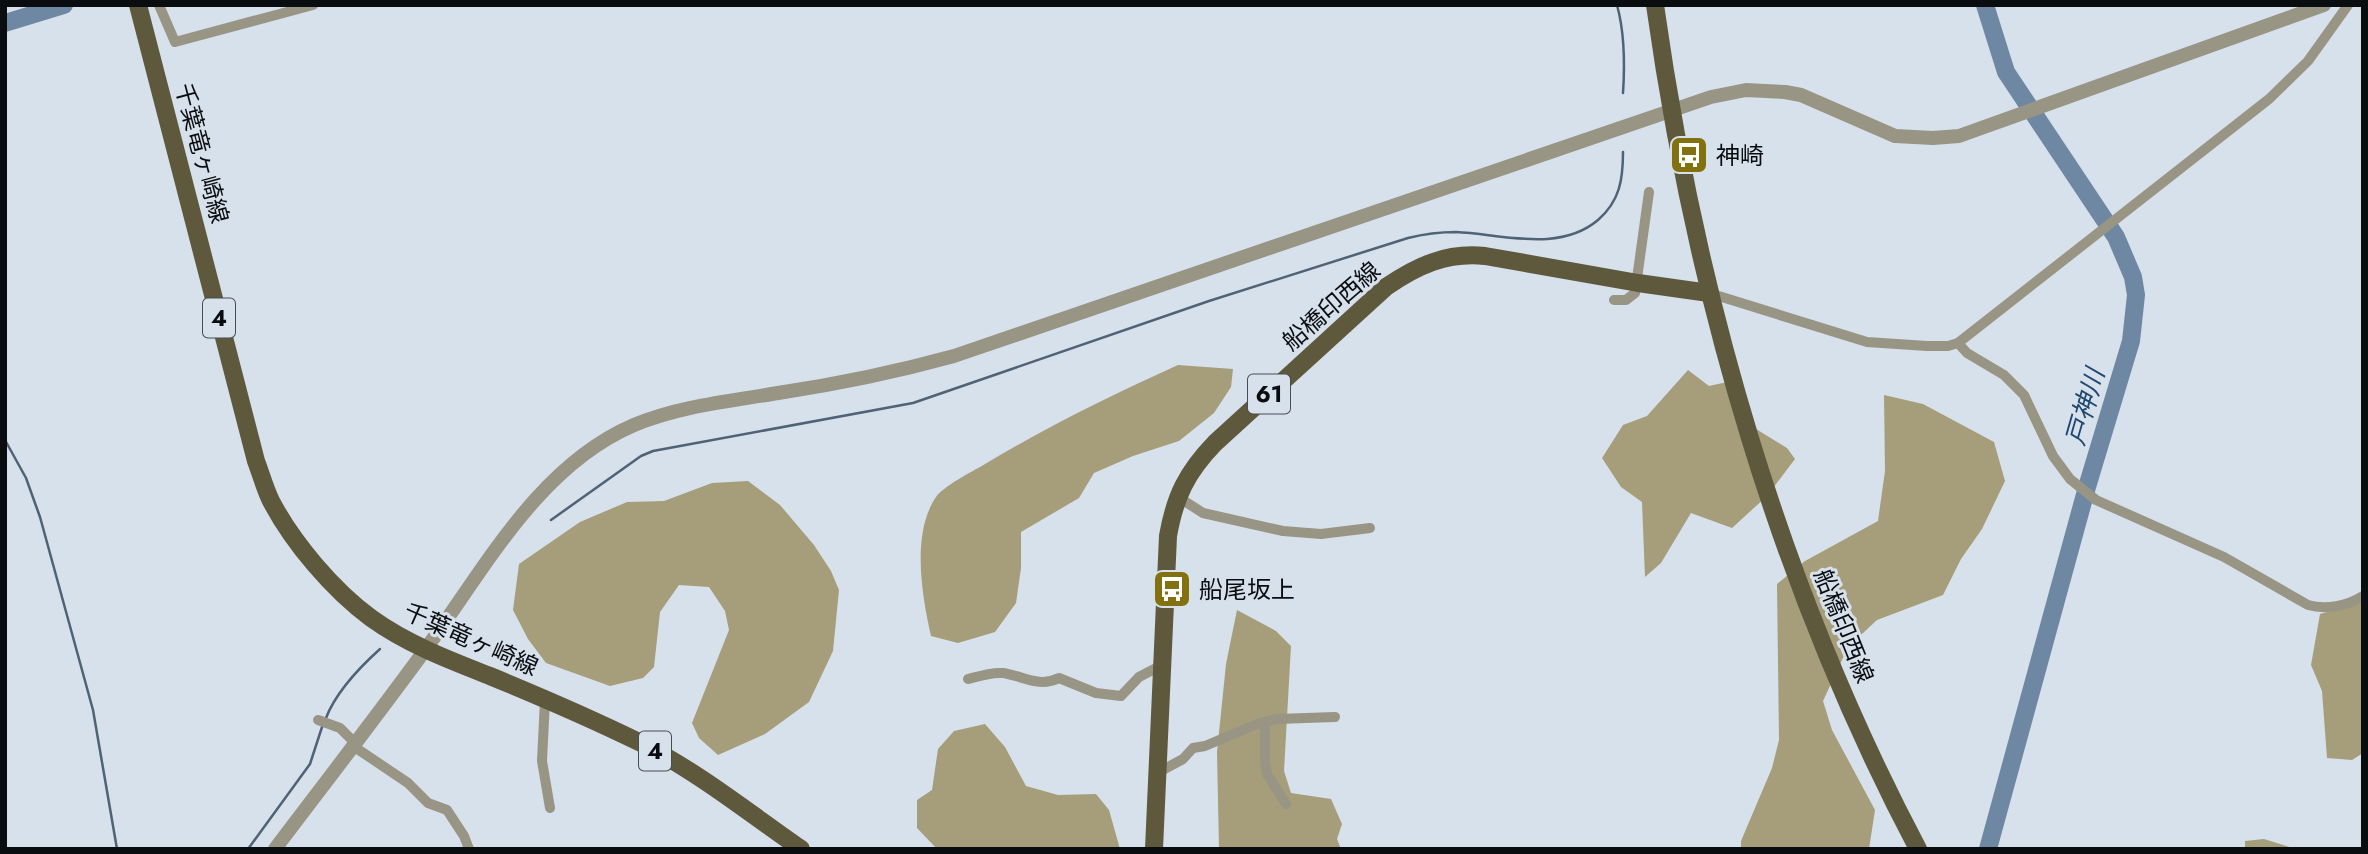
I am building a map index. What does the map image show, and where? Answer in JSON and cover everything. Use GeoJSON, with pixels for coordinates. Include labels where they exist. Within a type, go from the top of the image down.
{"type":"FeatureCollection","features":[{"type":"Feature","properties":{"kind":"main road","name":"千葉竜ヶ崎線"},"geometry":{"type":"LineString","coordinates":[[138,5],[250,439],[271,500],[319,568],[353,604],[387,629],[426,649],[643,744],[679,765],[801,849]]}},
{"type":"Feature","properties":{"kind":"main road","name":"船橋印西線"},"geometry":{"type":"LineString","coordinates":[[1655,5],[1670,110],[1709,293],[1762,477],[1834,672],[1918,849]]}},
{"type":"Feature","properties":{"kind":"main road","name":"船橋印西線"},"geometry":{"type":"LineString","coordinates":[[1154,849],[1168,536],[1178,497],[1191,469],[1215,443],[1386,287],[1426,263],[1468,254],[1709,293]]}},
{"type":"Feature","properties":{"kind":"street"},"geometry":{"type":"LineString","coordinates":[[159,5],[175,42],[313,5]]}},
{"type":"Feature","properties":{"kind":"street"},"geometry":{"type":"LineString","coordinates":[[275,849],[549,485],[588,451],[635,425],[677,411],[869,377],[954,356],[1718,95],[1758,89],[1801,95],[1895,136],[1959,136],[2324,5]]}},
{"type":"Feature","properties":{"kind":"street"},"geometry":{"type":"LineString","coordinates":[[1709,293],[1867,342],[1927,346],[1958,343],[2288,82],[2334,28],[2348,5]]}},
{"type":"Feature","properties":{"kind":"street"},"geometry":{"type":"LineString","coordinates":[[1615,300],[1632,298],[1638,283],[1648,192]]}},
{"type":"Feature","properties":{"kind":"street"},"geometry":{"type":"LineString","coordinates":[[1958,343],[1967,353],[2004,375],[2024,395],[2053,456],[2078,486],[2096,500],[2224,557],[2308,605],[2322,609],[2356,601],[2363,596]]}},
{"type":"Feature","properties":{"kind":"street"},"geometry":{"type":"LineString","coordinates":[[1178,497],[1203,513],[1283,531],[1321,534],[1370,528]]}},
{"type":"Feature","properties":{"kind":"street"},"geometry":{"type":"LineString","coordinates":[[968,678],[999,673],[1050,683],[1059,678],[1096,692],[1121,696],[1139,677],[1162,665]]}},
{"type":"Feature","properties":{"kind":"street"},"geometry":{"type":"LineString","coordinates":[[545,699],[542,761],[550,808]]}},
{"type":"Feature","properties":{"kind":"street"},"geometry":{"type":"LineString","coordinates":[[1157,772],[1183,759],[1192,748],[1205,746],[1265,722],[1315,716],[1335,717]]}},
{"type":"Feature","properties":{"kind":"street"},"geometry":{"type":"LineString","coordinates":[[318,720],[340,728],[354,745],[408,783],[428,803],[438,804],[447,810],[469,849]]}},
{"type":"Feature","properties":{"kind":"street"},"geometry":{"type":"LineString","coordinates":[[1265,722],[1267,774],[1286,804]]}},
{"type":"Feature","properties":{"kind":"shaded area"},"geometry":{"type":"Polygon","coordinates":[[[1178,365],[1233,369],[1231,387],[1214,413],[1179,441],[1133,456],[1094,473],[1079,498],[1021,532],[1021,568],[1016,603],[995,632],[958,643],[931,636],[922,584],[921,546],[928,512],[939,493],[963,476],[1053,426],[1178,365]]]}},
{"type":"Feature","properties":{"kind":"shaded area"},"geometry":{"type":"Polygon","coordinates":[[[1688,370],[1709,386],[1741,379],[1756,429],[1787,448],[1795,459],[1767,496],[1732,528],[1691,513],[1661,563],[1645,577],[1642,502],[1621,487],[1602,458],[1623,425],[1647,416],[1688,370]]]}},
{"type":"Feature","properties":{"kind":"shaded area"},"geometry":{"type":"Polygon","coordinates":[[[1884,395],[1923,404],[1994,442],[2005,481],[1982,529],[1961,559],[1943,595],[1877,620],[1848,647],[1823,701],[1832,730],[1875,810],[1869,849],[1741,849],[1741,841],[1772,768],[1779,740],[1777,584],[1805,561],[1878,521],[1885,471],[1884,395]]]}},
{"type":"Feature","properties":{"kind":"shaded area"},"geometry":{"type":"Polygon","coordinates":[[[748,481],[780,505],[814,545],[831,571],[839,590],[833,651],[809,702],[765,734],[718,755],[699,738],[692,723],[729,630],[725,611],[709,587],[679,585],[660,612],[654,667],[643,678],[610,686],[546,663],[528,639],[513,610],[519,564],[580,522],[627,502],[664,501],[712,483],[748,481]]]}},
{"type":"Feature","properties":{"kind":"shaded area"},"geometry":{"type":"Polygon","coordinates":[[[2363,602],[2363,753],[2352,760],[2327,758],[2322,691],[2311,665],[2320,614],[2363,602]]]}},
{"type":"Feature","properties":{"kind":"shaded area"},"geometry":{"type":"Polygon","coordinates":[[[1237,610],[1276,631],[1291,646],[1284,771],[1291,793],[1331,799],[1342,824],[1337,839],[1341,849],[1219,849],[1217,752],[1226,664],[1237,610]]]}},
{"type":"Feature","properties":{"kind":"shaded area"},"geometry":{"type":"Polygon","coordinates":[[[985,724],[1005,747],[1026,786],[1058,795],[1096,794],[1109,810],[1120,849],[937,849],[917,828],[917,800],[932,790],[938,749],[954,731],[985,724]]]}},
{"type":"Feature","properties":{"kind":"shaded area"},"geometry":{"type":"Polygon","coordinates":[[[2264,839],[2296,849],[2245,849],[2245,841],[2264,839]]]}},
{"type":"Feature","properties":{"kind":"waterway"},"geometry":{"type":"LineString","coordinates":[[5,23],[64,5]]}},
{"type":"Feature","properties":{"kind":"waterway"},"geometry":{"type":"LineString","coordinates":[[1617,5],[1624,49],[1623,93]]}},
{"type":"Feature","properties":{"kind":"waterway","name":"戸神川"},"geometry":{"type":"LineString","coordinates":[[1985,5],[2006,72],[2116,237],[2133,277],[2136,295],[2131,341],[2087,487],[1988,849]]}},
{"type":"Feature","properties":{"kind":"waterway"},"geometry":{"type":"LineString","coordinates":[[551,520],[641,456],[653,451],[913,403],[1209,301],[1408,238],[1456,232],[1530,239],[1566,236],[1583,230],[1598,220],[1611,205],[1619,189],[1623,152]]}},
{"type":"Feature","properties":{"kind":"waterway"},"geometry":{"type":"LineString","coordinates":[[5,440],[26,478],[40,517],[93,710],[117,849]]}},
{"type":"Feature","properties":{"kind":"waterway"},"geometry":{"type":"LineString","coordinates":[[326,718],[342,689],[380,649]]}},
{"type":"Feature","properties":{"kind":"waterway"},"geometry":{"type":"LineString","coordinates":[[248,849],[310,764],[323,724]]}},
{"type":"Feature","properties":{"kind":"place","name":"神崎"},"geometry":{"type":"Point","coordinates":[1689,155]}},
{"type":"Feature","properties":{"kind":"place","name":"船尾坂上"},"geometry":{"type":"Point","coordinates":[1172,589]}}]}
